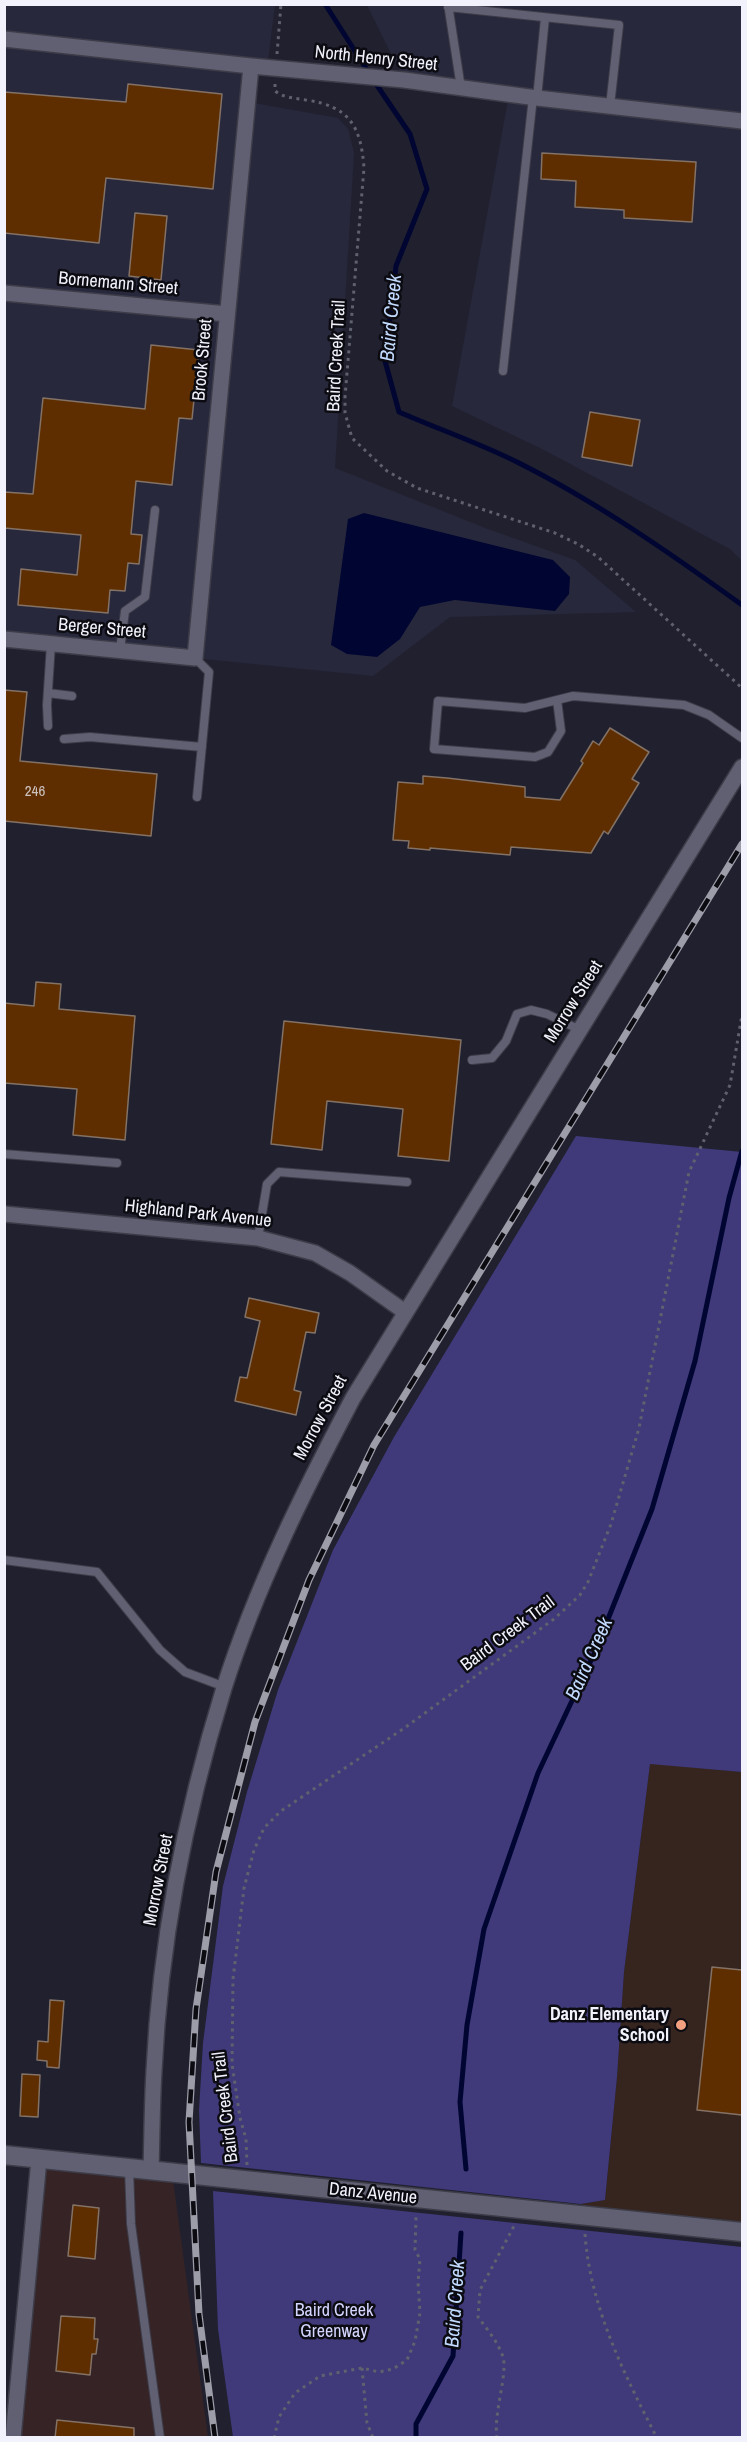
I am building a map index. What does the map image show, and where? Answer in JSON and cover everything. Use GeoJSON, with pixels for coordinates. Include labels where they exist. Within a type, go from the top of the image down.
{"type":"FeatureCollection","features":[{"type":"Feature","properties":{"kind":"street","name":"North Henry Street"},"geometry":{"type":"LineString","coordinates":[[4,39],[276,69],[404,80],[535,98],[742,120]]}},
{"type":"Feature","properties":{"kind":"street","name":"Brook Street"},"geometry":{"type":"LineString","coordinates":[[195,658],[251,66]]}},
{"type":"Feature","properties":{"kind":"street","name":"Bornemann Street"},"geometry":{"type":"LineString","coordinates":[[4,293],[227,314]]}},
{"type":"Feature","properties":{"kind":"street","name":"Berger Street"},"geometry":{"type":"LineString","coordinates":[[4,639],[195,658]]}},
{"type":"Feature","properties":{"kind":"street","name":"Morrow Street"},"geometry":{"type":"LineString","coordinates":[[151,2170],[154,2070],[161,1988],[172,1908],[201,1775],[225,1687],[280,1544],[353,1398],[742,767]]}},
{"type":"Feature","properties":{"kind":"street","name":"Highland Park Avenue"},"geometry":{"type":"LineString","coordinates":[[4,1214],[258,1238],[315,1253],[350,1273],[405,1312]]}},
{"type":"Feature","properties":{"kind":"street","name":"Danz Avenue"},"geometry":{"type":"LineString","coordinates":[[4,2155],[742,2232]]}},
{"type":"Feature","properties":{"kind":"street"},"geometry":{"type":"LineString","coordinates":[[13,2438],[10,2411],[39,2159]]}},
{"type":"Feature","properties":{"kind":"lane"},"geometry":{"type":"LineString","coordinates":[[461,88],[448,6],[618,25],[610,106]]}},
{"type":"Feature","properties":{"kind":"lane"},"geometry":{"type":"LineString","coordinates":[[503,371],[545,18]]}},
{"type":"Feature","properties":{"kind":"lane"},"geometry":{"type":"LineString","coordinates":[[120,650],[125,611],[145,597],[155,510]]}},
{"type":"Feature","properties":{"kind":"lane"},"geometry":{"type":"LineString","coordinates":[[48,726],[51,644]]}},
{"type":"Feature","properties":{"kind":"lane"},"geometry":{"type":"LineString","coordinates":[[195,658],[209,672],[197,797]]}},
{"type":"Feature","properties":{"kind":"lane"},"geometry":{"type":"LineString","coordinates":[[48,693],[72,696]]}},
{"type":"Feature","properties":{"kind":"lane"},"geometry":{"type":"LineString","coordinates":[[557,700],[561,731],[548,752],[535,757],[434,749],[438,702],[525,708],[557,700],[573,696],[684,705],[709,715],[742,738]]}},
{"type":"Feature","properties":{"kind":"lane"},"geometry":{"type":"LineString","coordinates":[[64,739],[90,737],[202,747]]}},
{"type":"Feature","properties":{"kind":"lane"},"geometry":{"type":"LineString","coordinates":[[472,1060],[492,1058],[506,1041],[517,1014],[531,1010],[547,1014],[580,1030]]}},
{"type":"Feature","properties":{"kind":"lane"},"geometry":{"type":"LineString","coordinates":[[4,1154],[117,1163]]}},
{"type":"Feature","properties":{"kind":"lane"},"geometry":{"type":"LineString","coordinates":[[258,1238],[267,1184],[279,1172],[407,1182]]}},
{"type":"Feature","properties":{"kind":"lane"},"geometry":{"type":"LineString","coordinates":[[4,1560],[97,1572],[160,1650],[185,1672],[225,1687]]}},
{"type":"Feature","properties":{"kind":"lane"},"geometry":{"type":"LineString","coordinates":[[129,2168],[131,2224],[160,2438]]}},
{"type":"Feature","properties":{"kind":"path","name":"Baird Creek Trail"},"geometry":{"type":"LineString","coordinates":[[281,4],[275,91],[282,96],[326,103],[339,108],[348,118],[362,151],[364,168],[345,397],[345,413],[352,438],[387,471],[417,488],[555,533],[578,544],[598,557],[742,688]]}},
{"type":"Feature","properties":{"kind":"path","name":"Baird Creek Trail"},"geometry":{"type":"LineString","coordinates":[[246,2180],[248,2156],[234,2082],[231,2019],[233,1979],[242,1906],[249,1867],[259,1837],[274,1818],[294,1802],[402,1730],[554,1619],[580,1595],[588,1582],[611,1524],[639,1428],[689,1172],[730,1085],[742,1015]]}},
{"type":"Feature","properties":{"kind":"path"},"geometry":{"type":"LineString","coordinates":[[579,2215],[585,2234],[586,2255],[603,2320],[631,2387],[657,2438]]}},
{"type":"Feature","properties":{"kind":"path"},"geometry":{"type":"LineString","coordinates":[[274,2438],[279,2417],[295,2393],[320,2376],[362,2368],[379,2372],[393,2369],[408,2360],[415,2341],[420,2313],[418,2282],[420,2259],[415,2250],[416,2216]]}},
{"type":"Feature","properties":{"kind":"path"},"geometry":{"type":"LineString","coordinates":[[497,2438],[495,2426],[504,2359],[478,2317],[480,2290],[514,2226]]}},
{"type":"Feature","properties":{"kind":"path"},"geometry":{"type":"LineString","coordinates":[[362,2368],[367,2422],[373,2438]]}},
{"type":"Feature","properties":{"kind":"shaded area"},"geometry":{"type":"Polygon","coordinates":[[[4,5],[275,5],[267,68],[251,67],[248,102],[338,118],[348,129],[354,153],[335,468],[485,528],[575,560],[636,612],[450,617],[373,676],[5,639],[4,5]]]}},
{"type":"Feature","properties":{"kind":"shaded area"},"geometry":{"type":"Polygon","coordinates":[[[367,5],[742,5],[742,561],[730,549],[544,450],[452,406],[509,95],[404,80],[367,5]]]}},
{"type":"Feature","properties":{"kind":"shaded area","name":"Danz Elementary School"},"geometry":{"type":"Polygon","coordinates":[[[650,1763],[742,1772],[742,2232],[579,2215],[581,2204],[605,2200],[624,1972],[650,1763]]]}},
{"type":"Feature","properties":{"kind":"shaded area"},"geometry":{"type":"Polygon","coordinates":[[[39,2159],[172,2173],[208,2437],[13,2438],[39,2159]]]}},
{"type":"Feature","properties":{"kind":"green space"},"geometry":{"type":"Polygon","coordinates":[[[576,1136],[742,1152],[742,1772],[650,1764],[624,1972],[605,2200],[581,2204],[201,2163],[199,2110],[203,2043],[223,1886],[247,1792],[278,1690],[333,1550],[394,1437],[576,1136]]]}},
{"type":"Feature","properties":{"kind":"green space","name":"Baird Creek Greenway"},"geometry":{"type":"Polygon","coordinates":[[[213,2191],[742,2247],[742,2437],[233,2437],[218,2329],[213,2191]]]}},
{"type":"Feature","properties":{"kind":"water"},"geometry":{"type":"Polygon","coordinates":[[[364,513],[553,560],[570,577],[569,594],[555,611],[455,600],[420,607],[400,639],[377,657],[347,654],[331,645],[348,519],[364,513]]]}},
{"type":"Feature","properties":{"kind":"building"},"geometry":{"type":"Polygon","coordinates":[[[128,84],[222,94],[213,189],[106,178],[99,243],[4,233],[4,92],[126,102],[128,84]]]}},
{"type":"Feature","properties":{"kind":"building"},"geometry":{"type":"Polygon","coordinates":[[[542,153],[696,162],[692,222],[624,218],[624,210],[575,207],[576,181],[541,179],[542,153]]]}},
{"type":"Feature","properties":{"kind":"building"},"geometry":{"type":"Polygon","coordinates":[[[135,213],[167,216],[161,280],[129,276],[135,213]]]}},
{"type":"Feature","properties":{"kind":"building"},"geometry":{"type":"Polygon","coordinates":[[[151,345],[199,350],[192,419],[179,418],[172,485],[136,481],[131,534],[142,535],[139,564],[128,563],[125,591],[110,590],[108,613],[18,605],[21,569],[77,575],[81,535],[4,528],[4,492],[33,494],[43,398],[145,409],[151,345]]]}},
{"type":"Feature","properties":{"kind":"building"},"geometry":{"type":"Polygon","coordinates":[[[590,412],[640,420],[632,466],[582,457],[590,412]]]}},
{"type":"Feature","properties":{"kind":"building"},"geometry":{"type":"Polygon","coordinates":[[[4,690],[27,692],[20,761],[157,774],[151,836],[4,821],[4,690]]]}},
{"type":"Feature","properties":{"kind":"building"},"geometry":{"type":"Polygon","coordinates":[[[610,728],[649,752],[632,779],[639,783],[608,834],[604,831],[591,853],[511,847],[510,855],[430,848],[430,850],[408,848],[409,841],[393,840],[398,782],[423,784],[423,776],[447,778],[525,787],[525,797],[560,800],[583,763],[581,761],[593,741],[599,745],[610,728]]]}},
{"type":"Feature","properties":{"kind":"building"},"geometry":{"type":"Polygon","coordinates":[[[36,982],[61,984],[59,1009],[135,1016],[125,1140],[73,1135],[77,1089],[4,1083],[4,1003],[34,1006],[36,982]]]}},
{"type":"Feature","properties":{"kind":"building"},"geometry":{"type":"Polygon","coordinates":[[[284,1021],[461,1040],[449,1161],[398,1156],[403,1109],[327,1101],[322,1150],[271,1144],[284,1021]]]}},
{"type":"Feature","properties":{"kind":"building"},"geometry":{"type":"Polygon","coordinates":[[[249,1298],[319,1313],[315,1333],[306,1332],[294,1390],[301,1392],[296,1415],[235,1401],[240,1377],[247,1378],[260,1321],[245,1317],[249,1298]]]}},
{"type":"Feature","properties":{"kind":"building"},"geometry":{"type":"Polygon","coordinates":[[[712,1967],[742,1970],[742,2115],[697,2110],[712,1967]]]}},
{"type":"Feature","properties":{"kind":"building"},"geometry":{"type":"Polygon","coordinates":[[[50,2000],[64,2001],[59,2068],[47,2067],[47,2061],[37,2060],[38,2041],[48,2042],[50,2000]]]}},
{"type":"Feature","properties":{"kind":"building"},"geometry":{"type":"Polygon","coordinates":[[[22,2074],[40,2075],[38,2117],[20,2116],[22,2074]]]}},
{"type":"Feature","properties":{"kind":"building"},"geometry":{"type":"Polygon","coordinates":[[[73,2205],[99,2208],[95,2259],[68,2256],[73,2205]]]}},
{"type":"Feature","properties":{"kind":"building"},"geometry":{"type":"Polygon","coordinates":[[[61,2316],[95,2318],[94,2339],[98,2339],[96,2354],[92,2354],[90,2375],[56,2371],[61,2316]]]}},
{"type":"Feature","properties":{"kind":"building"},"geometry":{"type":"Polygon","coordinates":[[[57,2420],[134,2428],[134,2438],[55,2438],[57,2420]]]}},
{"type":"Feature","properties":{"kind":"waterway","name":"Baird Creek"},"geometry":{"type":"LineString","coordinates":[[325,4],[369,73]]}},
{"type":"Feature","properties":{"kind":"waterway","name":"Baird Creek"},"geometry":{"type":"LineString","coordinates":[[374,81],[410,134],[427,189],[396,266],[385,361],[399,412],[488,449],[547,477],[632,529],[742,605]]}},
{"type":"Feature","properties":{"kind":"waterway","name":"Baird Creek"},"geometry":{"type":"LineString","coordinates":[[466,2169],[460,2102],[467,2025],[484,1929],[538,1773],[594,1654],[652,1509],[695,1361],[729,1198],[742,1151]]}},
{"type":"Feature","properties":{"kind":"waterway","name":"Baird Creek"},"geometry":{"type":"LineString","coordinates":[[416,2438],[416,2424],[453,2356],[461,2233]]}},
{"type":"Feature","properties":{"kind":"railway"},"geometry":{"type":"LineString","coordinates":[[215,2438],[199,2314],[189,2122],[196,2009],[216,1872],[255,1722],[309,1580],[374,1445],[742,844]]}},
{"type":"Feature","properties":{"kind":"place","name":"Danz Elementary School"},"geometry":{"type":"Point","coordinates":[681,2025]}}]}
